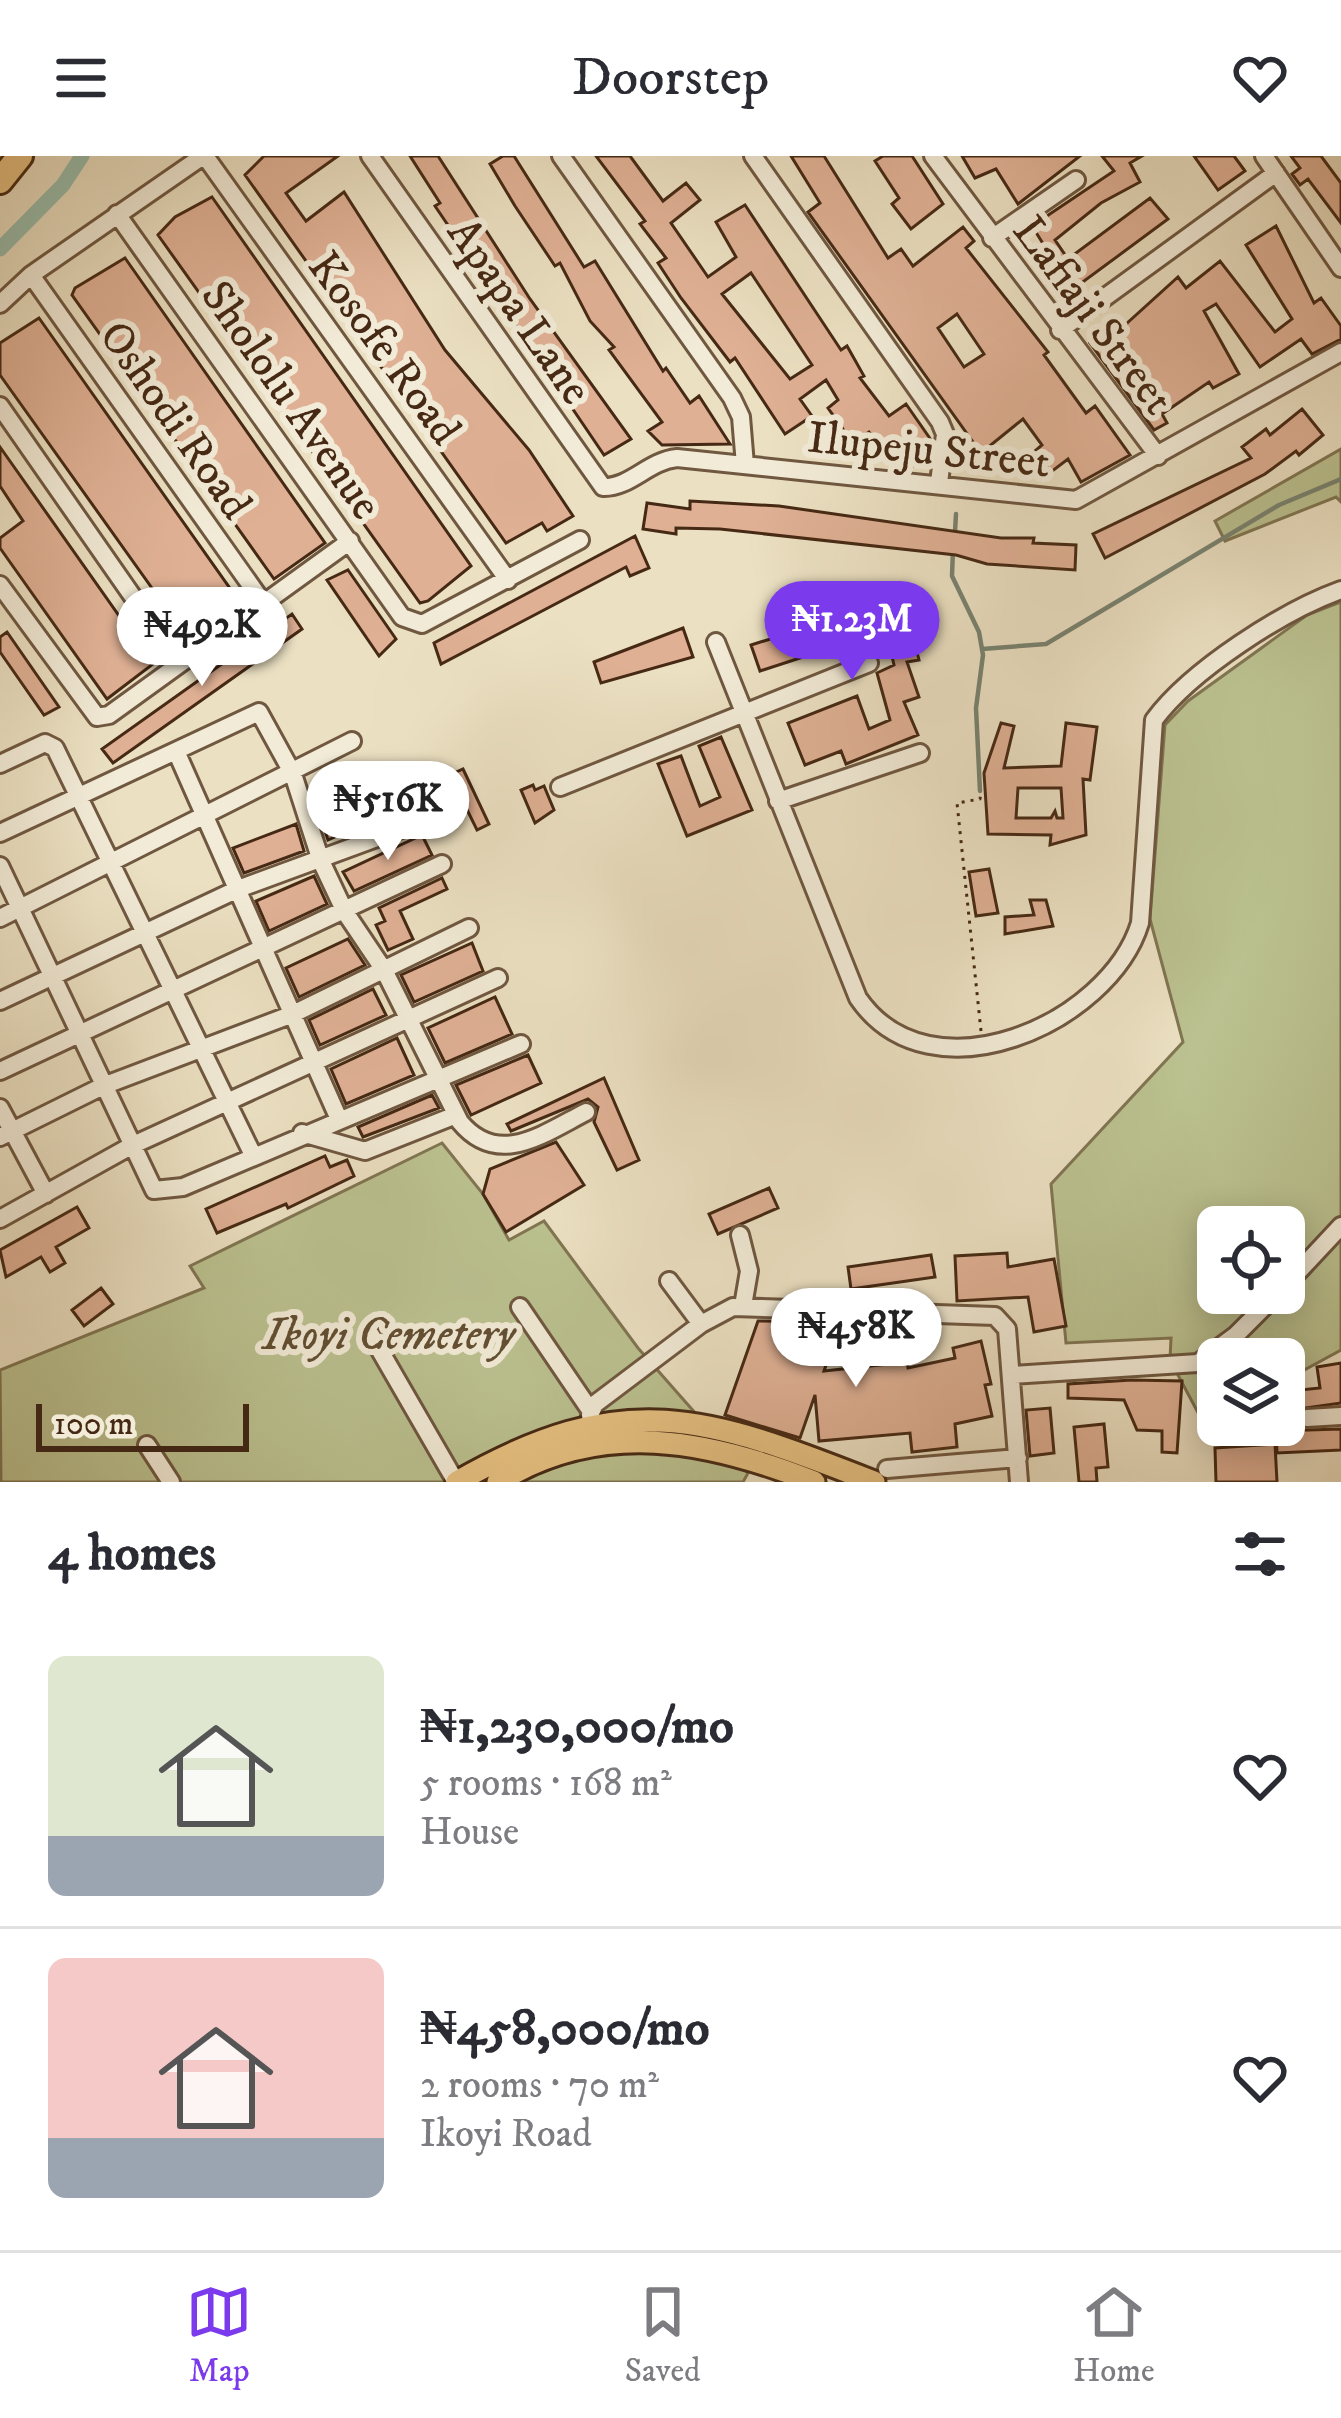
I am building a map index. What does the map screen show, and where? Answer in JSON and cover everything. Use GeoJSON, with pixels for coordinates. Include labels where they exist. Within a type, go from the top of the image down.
{"type":"FeatureCollection","features":[{"type":"Feature","properties":{"kind":"highway"},"geometry":{"type":"LineString","coordinates":[[0,181],[20,156]]}},
{"type":"Feature","properties":{"kind":"main road"},"geometry":{"type":"LineString","coordinates":[[457,1482],[526,1445],[594,1427],[662,1419],[724,1426],[881,1476]]}},
{"type":"Feature","properties":{"kind":"main road"},"geometry":{"type":"LineString","coordinates":[[498,1482],[594,1427],[682,1440],[760,1460],[814,1482]]}},
{"type":"Feature","properties":{"kind":"street"},"geometry":{"type":"LineString","coordinates":[[0,304],[31,275],[204,156]]}},
{"type":"Feature","properties":{"kind":"street","name":"Kosofe Road"},"geometry":{"type":"LineString","coordinates":[[204,156],[508,580]]}},
{"type":"Feature","properties":{"kind":"street","name":"Apapa Lane"},"geometry":{"type":"LineString","coordinates":[[370,156],[597,482],[623,485]]}},
{"type":"Feature","properties":{"kind":"street"},"geometry":{"type":"LineString","coordinates":[[561,156],[732,398],[741,417],[746,465]]}},
{"type":"Feature","properties":{"kind":"street"},"geometry":{"type":"LineString","coordinates":[[753,156],[940,422],[944,434],[939,483]]}},
{"type":"Feature","properties":{"kind":"street","name":"Lafiaji Street"},"geometry":{"type":"LineString","coordinates":[[933,156],[1158,456]]}},
{"type":"Feature","properties":{"kind":"street"},"geometry":{"type":"LineString","coordinates":[[1264,156],[1341,268]]}},
{"type":"Feature","properties":{"kind":"street"},"geometry":{"type":"LineString","coordinates":[[1060,330],[1276,173]]}},
{"type":"Feature","properties":{"kind":"street"},"geometry":{"type":"LineString","coordinates":[[992,238],[1076,180]]}},
{"type":"Feature","properties":{"kind":"street","name":"Shololu Avenue"},"geometry":{"type":"LineString","coordinates":[[117,214],[412,624],[508,580]]}},
{"type":"Feature","properties":{"kind":"street","name":"Oshodi Road"},"geometry":{"type":"LineString","coordinates":[[31,275],[264,604]]}},
{"type":"Feature","properties":{"kind":"street","name":"Ilupeju Street"},"geometry":{"type":"LineString","coordinates":[[623,485],[658,460],[939,483],[1076,500],[1341,352]]}},
{"type":"Feature","properties":{"kind":"street"},"geometry":{"type":"LineString","coordinates":[[0,406],[179,663]]}},
{"type":"Feature","properties":{"kind":"street"},"geometry":{"type":"LineString","coordinates":[[508,580],[580,540]]}},
{"type":"Feature","properties":{"kind":"street"},"geometry":{"type":"LineString","coordinates":[[0,585],[97,717],[109,715],[350,542]]}},
{"type":"Feature","properties":{"kind":"street"},"geometry":{"type":"LineString","coordinates":[[716,642],[866,1010],[921,1042],[982,1045],[1021,1035],[1087,1001],[1130,955],[1140,923],[1149,737],[1166,704],[1300,607],[1341,590]]}},
{"type":"Feature","properties":{"kind":"street"},"geometry":{"type":"LineString","coordinates":[[560,787],[869,663]]}},
{"type":"Feature","properties":{"kind":"street"},"geometry":{"type":"LineString","coordinates":[[0,833],[260,712],[293,774],[321,861],[345,912],[384,970],[405,1021],[474,1139],[509,1147],[586,1112]]}},
{"type":"Feature","properties":{"kind":"street"},"geometry":{"type":"LineString","coordinates":[[0,918],[207,818],[352,741]]}},
{"type":"Feature","properties":{"kind":"street"},"geometry":{"type":"LineString","coordinates":[[0,764],[50,744],[253,1156]]}},
{"type":"Feature","properties":{"kind":"street"},"geometry":{"type":"LineString","coordinates":[[176,751],[338,1117]]}},
{"type":"Feature","properties":{"kind":"street"},"geometry":{"type":"LineString","coordinates":[[778,801],[920,753]]}},
{"type":"Feature","properties":{"kind":"street"},"geometry":{"type":"LineString","coordinates":[[0,1001],[238,889],[423,821]]}},
{"type":"Feature","properties":{"kind":"street"},"geometry":{"type":"LineString","coordinates":[[0,1071],[442,864]]}},
{"type":"Feature","properties":{"kind":"street"},"geometry":{"type":"LineString","coordinates":[[0,866],[154,1190],[183,1187],[338,1117],[521,1044]]}},
{"type":"Feature","properties":{"kind":"street"},"geometry":{"type":"LineString","coordinates":[[6,1134],[103,1086],[293,1014],[469,928]]}},
{"type":"Feature","properties":{"kind":"street"},"geometry":{"type":"LineString","coordinates":[[0,1219],[131,1146],[498,978]]}},
{"type":"Feature","properties":{"kind":"street"},"geometry":{"type":"LineString","coordinates":[[0,1108],[6,1134],[46,1194]]}},
{"type":"Feature","properties":{"kind":"street"},"geometry":{"type":"LineString","coordinates":[[302,1133],[365,1151],[456,1114]]}},
{"type":"Feature","properties":{"kind":"street"},"geometry":{"type":"LineString","coordinates":[[1305,1264],[1341,1226]]}},
{"type":"Feature","properties":{"kind":"street"},"geometry":{"type":"LineString","coordinates":[[740,1235],[749,1270],[742,1306]]}},
{"type":"Feature","properties":{"kind":"street"},"geometry":{"type":"LineString","coordinates":[[669,1281],[701,1324]]}},
{"type":"Feature","properties":{"kind":"street"},"geometry":{"type":"LineString","coordinates":[[520,1307],[594,1427],[701,1324],[723,1309],[995,1316],[1007,1329],[1019,1482]]}},
{"type":"Feature","properties":{"kind":"street"},"geometry":{"type":"LineString","coordinates":[[1011,1375],[1198,1363],[1257,1314]]}},
{"type":"Feature","properties":{"kind":"street"},"geometry":{"type":"LineString","coordinates":[[371,1335],[457,1482]]}},
{"type":"Feature","properties":{"kind":"street"},"geometry":{"type":"LineString","coordinates":[[1307,1418],[1341,1416]]}},
{"type":"Feature","properties":{"kind":"street"},"geometry":{"type":"LineString","coordinates":[[148,1445],[171,1482]]}},
{"type":"Feature","properties":{"kind":"street"},"geometry":{"type":"LineString","coordinates":[[881,1476],[1018,1458]]}},
{"type":"Feature","properties":{"kind":"path"},"geometry":{"type":"LineString","coordinates":[[981,793],[980,799],[957,803],[982,1045]]}},
{"type":"Feature","properties":{"kind":"green space"},"geometry":{"type":"Polygon","coordinates":[[[1341,449],[1341,502],[1336,497],[1225,541],[1215,521],[1341,449]]]}},
{"type":"Feature","properties":{"kind":"green space"},"geometry":{"type":"Polygon","coordinates":[[[1341,602],[1341,1350],[1305,1370],[1305,1338],[1197,1338],[1197,1411],[1170,1360],[1171,1338],[1066,1343],[1051,1184],[1183,1042],[1150,919],[1165,725],[1188,701],[1307,615],[1341,602]]]}},
{"type":"Feature","properties":{"kind":"green space","name":"Ikoyi Cemetery"},"geometry":{"type":"Polygon","coordinates":[[[442,1143],[483,1194],[509,1240],[544,1221],[638,1348],[748,1473],[743,1482],[1,1482],[0,1370],[204,1288],[190,1266],[442,1143]]]}},
{"type":"Feature","properties":{"kind":"building"},"geometry":{"type":"Polygon","coordinates":[[[264,156],[338,156],[286,193],[306,221],[344,192],[445,350],[529,450],[573,516],[547,531],[542,523],[506,543],[245,175],[264,156]]]}},
{"type":"Feature","properties":{"kind":"building"},"geometry":{"type":"Polygon","coordinates":[[[410,156],[438,156],[530,299],[631,439],[604,455],[435,206],[440,203],[410,156]]]}},
{"type":"Feature","properties":{"kind":"building"},"geometry":{"type":"Polygon","coordinates":[[[514,156],[584,267],[595,261],[663,371],[666,368],[690,403],[699,396],[730,444],[662,445],[648,431],[662,422],[609,350],[614,347],[590,321],[560,263],[555,266],[515,206],[490,164],[514,156]]]}},
{"type":"Feature","properties":{"kind":"building"},"geometry":{"type":"Polygon","coordinates":[[[596,156],[630,156],[663,201],[686,183],[700,200],[671,223],[708,277],[736,257],[716,222],[745,205],[841,350],[847,346],[864,376],[860,378],[889,416],[906,404],[931,440],[930,454],[908,470],[896,468],[869,432],[853,443],[828,408],[838,400],[826,380],[800,399],[812,416],[785,434],[735,358],[730,362],[681,298],[658,263],[666,258],[640,224],[645,221],[596,156]],[[751,273],[722,294],[790,379],[812,365],[751,273]]]}},
{"type":"Feature","properties":{"kind":"building"},"geometry":{"type":"Polygon","coordinates":[[[791,156],[824,156],[888,258],[901,249],[913,266],[963,227],[974,241],[966,248],[1048,352],[1044,355],[1086,413],[1095,406],[1130,455],[1081,482],[1068,459],[1051,472],[1035,451],[1042,445],[1023,419],[981,453],[808,212],[820,203],[791,156]],[[957,314],[938,328],[964,367],[984,354],[957,314]]]}},
{"type":"Feature","properties":{"kind":"building"},"geometry":{"type":"Polygon","coordinates":[[[883,156],[912,156],[943,204],[911,229],[892,204],[899,198],[875,161],[883,156]]]}},
{"type":"Feature","properties":{"kind":"building"},"geometry":{"type":"Polygon","coordinates":[[[962,156],[1080,156],[1018,204],[996,169],[975,178],[962,156]]]}},
{"type":"Feature","properties":{"kind":"building"},"geometry":{"type":"Polygon","coordinates":[[[1102,156],[1142,156],[1130,163],[1140,182],[1101,203],[1055,240],[1068,259],[1150,198],[1168,219],[1072,290],[1054,265],[1048,269],[1038,256],[1047,250],[1032,226],[1114,171],[1102,156]]]}},
{"type":"Feature","properties":{"kind":"building"},"geometry":{"type":"Polygon","coordinates":[[[1194,156],[1234,156],[1245,171],[1218,190],[1194,156]]]}},
{"type":"Feature","properties":{"kind":"building"},"geometry":{"type":"Polygon","coordinates":[[[1291,156],[1321,156],[1341,183],[1341,223],[1308,179],[1300,185],[1292,174],[1300,168],[1291,156]]]}},
{"type":"Feature","properties":{"kind":"building"},"geometry":{"type":"Polygon","coordinates":[[[212,197],[471,566],[428,601],[420,603],[158,235],[175,217],[212,197]]]}},
{"type":"Feature","properties":{"kind":"building"},"geometry":{"type":"Polygon","coordinates":[[[1276,226],[1314,303],[1321,298],[1341,326],[1341,339],[1312,354],[1301,339],[1260,367],[1216,304],[1204,311],[1239,374],[1213,388],[1209,382],[1162,414],[1167,423],[1154,430],[1090,343],[1111,328],[1115,334],[1178,277],[1186,288],[1220,261],[1275,332],[1292,319],[1246,245],[1276,226]]]}},
{"type":"Feature","properties":{"kind":"building"},"geometry":{"type":"Polygon","coordinates":[[[125,258],[325,543],[274,579],[72,295],[75,288],[125,258]]]}},
{"type":"Feature","properties":{"kind":"building"},"geometry":{"type":"Polygon","coordinates":[[[39,318],[241,604],[189,640],[0,375],[0,343],[39,318]]]}},
{"type":"Feature","properties":{"kind":"building"},"geometry":{"type":"Polygon","coordinates":[[[1302,409],[1323,435],[1299,455],[1296,451],[1265,474],[1105,558],[1093,534],[1251,458],[1242,447],[1266,429],[1270,435],[1302,409]]]}},
{"type":"Feature","properties":{"kind":"building"},"geometry":{"type":"Polygon","coordinates":[[[0,447],[153,664],[107,699],[0,548],[0,538],[23,521],[0,486],[0,447]]]}},
{"type":"Feature","properties":{"kind":"building"},"geometry":{"type":"Polygon","coordinates":[[[690,501],[779,506],[1001,538],[1034,538],[1033,543],[1076,545],[1075,570],[987,564],[956,555],[720,529],[676,528],[676,534],[643,529],[647,503],[690,509],[690,501]]]}},
{"type":"Feature","properties":{"kind":"building"},"geometry":{"type":"Polygon","coordinates":[[[635,536],[649,568],[630,576],[626,567],[441,664],[434,643],[635,536]]]}},
{"type":"Feature","properties":{"kind":"building"},"geometry":{"type":"Polygon","coordinates":[[[348,570],[396,639],[379,656],[327,580],[348,570]]]}},
{"type":"Feature","properties":{"kind":"building"},"geometry":{"type":"Polygon","coordinates":[[[902,593],[919,660],[907,662],[919,697],[904,702],[918,735],[846,764],[841,751],[805,765],[788,723],[857,696],[869,729],[890,720],[877,673],[894,665],[886,630],[760,671],[751,645],[892,601],[891,596],[902,593]]]}},
{"type":"Feature","properties":{"kind":"building"},"geometry":{"type":"Polygon","coordinates":[[[292,614],[302,629],[113,763],[102,749],[292,614]]]}},
{"type":"Feature","properties":{"kind":"building"},"geometry":{"type":"Polygon","coordinates":[[[683,628],[693,657],[601,683],[594,662],[683,628]]]}},
{"type":"Feature","properties":{"kind":"building"},"geometry":{"type":"Polygon","coordinates":[[[7,632],[59,707],[44,715],[0,652],[0,637],[7,632]]]}},
{"type":"Feature","properties":{"kind":"building"},"geometry":{"type":"Polygon","coordinates":[[[1001,723],[1014,726],[1004,768],[1061,766],[1066,723],[1097,727],[1090,780],[1083,779],[1086,835],[1050,845],[1051,835],[988,834],[984,773],[1001,723]],[[1018,788],[1016,818],[1051,818],[1055,811],[1057,818],[1063,818],[1061,788],[1018,788]]]}},
{"type":"Feature","properties":{"kind":"building"},"geometry":{"type":"Polygon","coordinates":[[[721,737],[752,810],[687,836],[658,764],[681,756],[700,806],[720,797],[699,746],[721,737]]]}},
{"type":"Feature","properties":{"kind":"building"},"geometry":{"type":"Polygon","coordinates":[[[463,769],[489,824],[477,830],[450,775],[463,769]]]}},
{"type":"Feature","properties":{"kind":"building"},"geometry":{"type":"Polygon","coordinates":[[[391,780],[404,806],[328,840],[319,813],[391,780]]]}},
{"type":"Feature","properties":{"kind":"building"},"geometry":{"type":"Polygon","coordinates":[[[533,785],[535,790],[544,786],[554,810],[535,823],[521,790],[533,785]]]}},
{"type":"Feature","properties":{"kind":"building"},"geometry":{"type":"Polygon","coordinates":[[[296,824],[304,851],[244,873],[233,848],[296,824]]]}},
{"type":"Feature","properties":{"kind":"building"},"geometry":{"type":"Polygon","coordinates":[[[422,835],[432,855],[354,891],[343,872],[422,835]]]}},
{"type":"Feature","properties":{"kind":"building"},"geometry":{"type":"Polygon","coordinates":[[[989,869],[998,913],[976,916],[969,872],[989,869]]]}},
{"type":"Feature","properties":{"kind":"building"},"geometry":{"type":"Polygon","coordinates":[[[314,876],[327,904],[269,931],[256,901],[314,876]]]}},
{"type":"Feature","properties":{"kind":"building"},"geometry":{"type":"Polygon","coordinates":[[[442,878],[447,889],[400,911],[413,939],[388,950],[376,925],[385,921],[379,908],[442,878]]]}},
{"type":"Feature","properties":{"kind":"building"},"geometry":{"type":"Polygon","coordinates":[[[1030,900],[1046,900],[1053,926],[1005,934],[1005,917],[1034,915],[1030,900]]]}},
{"type":"Feature","properties":{"kind":"building"},"geometry":{"type":"Polygon","coordinates":[[[348,939],[365,965],[299,997],[286,968],[348,939]]]}},
{"type":"Feature","properties":{"kind":"building"},"geometry":{"type":"Polygon","coordinates":[[[472,943],[483,971],[414,1002],[401,975],[472,943]]]}},
{"type":"Feature","properties":{"kind":"building"},"geometry":{"type":"Polygon","coordinates":[[[373,989],[386,1015],[320,1045],[309,1020],[373,989]]]}},
{"type":"Feature","properties":{"kind":"building"},"geometry":{"type":"Polygon","coordinates":[[[495,997],[512,1034],[445,1063],[428,1028],[495,997]]]}},
{"type":"Feature","properties":{"kind":"building"},"geometry":{"type":"Polygon","coordinates":[[[397,1038],[414,1075],[346,1104],[331,1069],[397,1038]]]}},
{"type":"Feature","properties":{"kind":"building"},"geometry":{"type":"Polygon","coordinates":[[[528,1055],[541,1083],[471,1115],[456,1085],[528,1055]]]}},
{"type":"Feature","properties":{"kind":"building"},"geometry":{"type":"Polygon","coordinates":[[[604,1078],[639,1160],[617,1170],[594,1122],[598,1107],[588,1099],[511,1131],[507,1124],[604,1078]]]}},
{"type":"Feature","properties":{"kind":"building"},"geometry":{"type":"Polygon","coordinates":[[[432,1095],[439,1108],[363,1137],[358,1127],[432,1095]]]}},
{"type":"Feature","properties":{"kind":"building"},"geometry":{"type":"Polygon","coordinates":[[[556,1142],[584,1185],[506,1232],[483,1194],[490,1169],[556,1142]]]}},
{"type":"Feature","properties":{"kind":"building"},"geometry":{"type":"Polygon","coordinates":[[[325,1156],[330,1167],[347,1160],[354,1176],[288,1208],[286,1204],[217,1233],[206,1209],[325,1156]]]}},
{"type":"Feature","properties":{"kind":"building"},"geometry":{"type":"Polygon","coordinates":[[[769,1188],[778,1208],[718,1234],[709,1214],[769,1188]]]}},
{"type":"Feature","properties":{"kind":"building"},"geometry":{"type":"Polygon","coordinates":[[[77,1207],[89,1228],[56,1247],[65,1263],[50,1272],[41,1257],[6,1277],[0,1250],[77,1207]]]}},
{"type":"Feature","properties":{"kind":"building"},"geometry":{"type":"Polygon","coordinates":[[[1007,1253],[1008,1267],[1054,1259],[1066,1326],[1034,1332],[1028,1297],[957,1301],[955,1256],[1007,1253]]]}},
{"type":"Feature","properties":{"kind":"building"},"geometry":{"type":"Polygon","coordinates":[[[931,1255],[935,1277],[851,1289],[848,1267],[931,1255]]]}},
{"type":"Feature","properties":{"kind":"building"},"geometry":{"type":"Polygon","coordinates":[[[101,1288],[113,1304],[84,1326],[72,1310],[101,1288]]]}},
{"type":"Feature","properties":{"kind":"building"},"geometry":{"type":"Polygon","coordinates":[[[758,1321],[813,1322],[838,1331],[824,1371],[907,1362],[908,1368],[955,1358],[953,1348],[981,1341],[991,1384],[985,1385],[992,1416],[955,1424],[957,1447],[912,1452],[910,1433],[819,1441],[815,1395],[800,1438],[725,1415],[758,1321]]]}},
{"type":"Feature","properties":{"kind":"building"},"geometry":{"type":"Polygon","coordinates":[[[1341,1363],[1341,1403],[1305,1408],[1305,1390],[1320,1388],[1317,1367],[1341,1363]]]}},
{"type":"Feature","properties":{"kind":"building"},"geometry":{"type":"Polygon","coordinates":[[[1182,1381],[1177,1453],[1162,1452],[1162,1431],[1137,1430],[1124,1400],[1068,1398],[1068,1384],[1182,1381]]]}},
{"type":"Feature","properties":{"kind":"building"},"geometry":{"type":"Polygon","coordinates":[[[1050,1408],[1054,1453],[1030,1456],[1026,1410],[1050,1408]]]}},
{"type":"Feature","properties":{"kind":"building"},"geometry":{"type":"Polygon","coordinates":[[[1104,1424],[1108,1467],[1096,1468],[1097,1482],[1079,1482],[1074,1427],[1104,1424]]]}},
{"type":"Feature","properties":{"kind":"building"},"geometry":{"type":"Polygon","coordinates":[[[1341,1429],[1341,1450],[1277,1453],[1277,1446],[1305,1446],[1305,1430],[1341,1429]]]}},
{"type":"Feature","properties":{"kind":"building"},"geometry":{"type":"Polygon","coordinates":[[[1275,1446],[1277,1482],[1216,1482],[1215,1448],[1275,1446]]]}},
{"type":"Feature","properties":{"kind":"waterway"},"geometry":{"type":"LineString","coordinates":[[0,249],[63,185],[82,156]]}},
{"type":"Feature","properties":{"kind":"waterway"},"geometry":{"type":"LineString","coordinates":[[982,649],[1046,644],[1279,505],[1341,479]]}},
{"type":"Feature","properties":{"kind":"waterway"},"geometry":{"type":"LineString","coordinates":[[955,532],[956,514]]}},
{"type":"Feature","properties":{"kind":"waterway"},"geometry":{"type":"LineString","coordinates":[[953,549],[952,576],[979,632],[983,655],[976,708],[980,791]]}}]}
